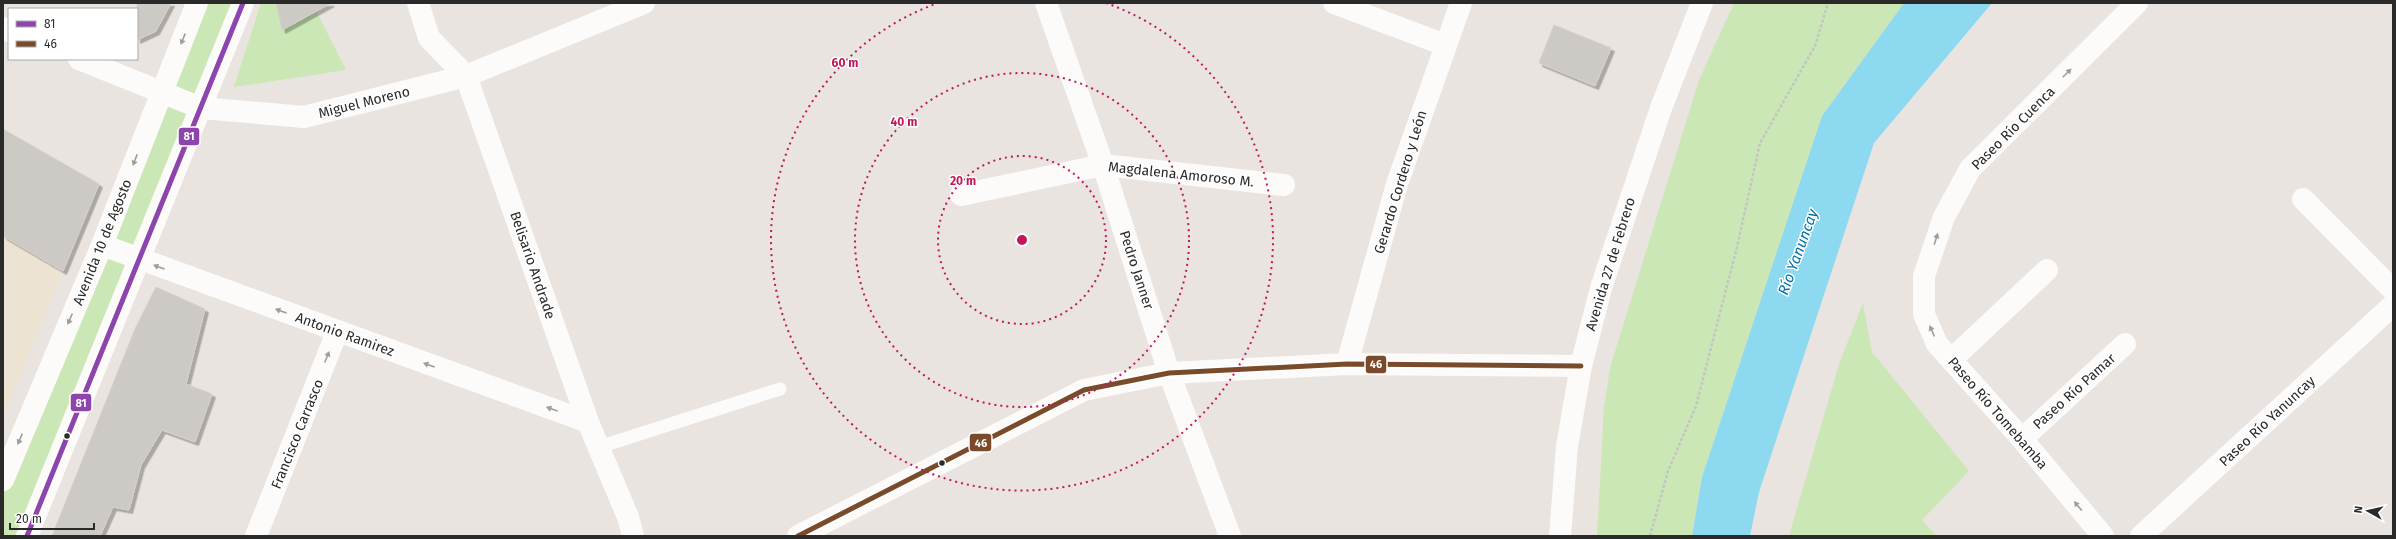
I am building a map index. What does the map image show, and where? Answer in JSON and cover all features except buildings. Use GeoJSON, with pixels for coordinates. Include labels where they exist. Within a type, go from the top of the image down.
{"type":"FeatureCollection","features":[{"type":"Feature","properties":{"kind":"street","name":"Avenida 10 de Agosto"},"geometry":{"type":"LineString","coordinates":[[3,480],[102,245],[197,3]]}},
{"type":"Feature","properties":{"kind":"street"},"geometry":{"type":"LineString","coordinates":[[27,536],[243,3]]}},
{"type":"Feature","properties":{"kind":"street","name":"Belisario Andrade"},"geometry":{"type":"LineString","coordinates":[[418,3],[429,38],[466,76],[588,422],[628,517],[633,536]]}},
{"type":"Feature","properties":{"kind":"street","name":"Pedro Janner"},"geometry":{"type":"LineString","coordinates":[[1046,3],[1104,165],[1169,373],[1230,536]]}},
{"type":"Feature","properties":{"kind":"street"},"geometry":{"type":"LineString","coordinates":[[1334,3],[1444,45]]}},
{"type":"Feature","properties":{"kind":"street","name":"Gerardo Cordero y León"},"geometry":{"type":"LineString","coordinates":[[1346,364],[1398,184],[1444,45],[1461,3]]}},
{"type":"Feature","properties":{"kind":"street","name":"Avenida 27 de Febrero"},"geometry":{"type":"LineString","coordinates":[[1560,536],[1567,446],[1581,366],[1601,288],[1622,221],[1661,108],[1702,3]]}},
{"type":"Feature","properties":{"kind":"street","name":"Paseo Río Cuenca"},"geometry":{"type":"LineString","coordinates":[[1924,276],[1944,217],[1970,169],[2137,3]]}},
{"type":"Feature","properties":{"kind":"street","name":"Miguel Moreno"},"geometry":{"type":"LineString","coordinates":[[81,60],[201,108],[304,117],[466,76],[631,5]]}},
{"type":"Feature","properties":{"kind":"street","name":"Magdalena Amoroso M."},"geometry":{"type":"LineString","coordinates":[[961,195],[1104,165],[1284,185]]}},
{"type":"Feature","properties":{"kind":"street"},"geometry":{"type":"LineString","coordinates":[[2303,199],[2393,290]]}},
{"type":"Feature","properties":{"kind":"street","name":"Antonio Ramirez"},"geometry":{"type":"LineString","coordinates":[[102,245],[138,260],[588,422]]}},
{"type":"Feature","properties":{"kind":"street"},"geometry":{"type":"LineString","coordinates":[[1952,359],[2047,270]]}},
{"type":"Feature","properties":{"kind":"street","name":"Paseo Río Tomebamba"},"geometry":{"type":"LineString","coordinates":[[1924,276],[1924,314],[1937,344],[2022,439],[2103,536]]}},
{"type":"Feature","properties":{"kind":"street","name":"Paseo Río Yanuncay"},"geometry":{"type":"LineString","coordinates":[[2141,536],[2393,305]]}},
{"type":"Feature","properties":{"kind":"street","name":"Francisco Carrasco"},"geometry":{"type":"LineString","coordinates":[[256,536],[337,332]]}},
{"type":"Feature","properties":{"kind":"street","name":"Paseo Río Pamar"},"geometry":{"type":"LineString","coordinates":[[2022,439],[2125,344]]}},
{"type":"Feature","properties":{"kind":"street"},"geometry":{"type":"LineString","coordinates":[[798,536],[1084,390],[1169,373],[1346,364],[1581,366]]}},
{"type":"Feature","properties":{"kind":"lane"},"geometry":{"type":"LineString","coordinates":[[599,447],[780,389]]}},
{"type":"Feature","properties":{"kind":"path"},"geometry":{"type":"LineString","coordinates":[[1650,536],[1668,470],[1696,406],[1735,254],[1760,143],[1815,46],[1828,3]]}},
{"type":"Feature","properties":{"kind":"shaded area"},"geometry":{"type":"Polygon","coordinates":[[[3,236],[63,271],[3,418],[3,236]]]}},
{"type":"Feature","properties":{"kind":"green space"},"geometry":{"type":"Polygon","coordinates":[[[197,3],[243,3],[27,536],[3,536],[3,480],[197,3]]]}},
{"type":"Feature","properties":{"kind":"green space"},"geometry":{"type":"Polygon","coordinates":[[[261,3],[276,3],[282,30],[316,11],[346,70],[234,87],[261,3]]]}},
{"type":"Feature","properties":{"kind":"green space"},"geometry":{"type":"Polygon","coordinates":[[[1734,3],[1904,3],[1822,116],[1702,477],[1692,536],[1597,536],[1604,408],[1610,368],[1699,80],[1734,3]]]}},
{"type":"Feature","properties":{"kind":"green space"},"geometry":{"type":"Polygon","coordinates":[[[1863,303],[1872,352],[1969,471],[1922,520],[1936,536],[1789,536],[1839,364],[1863,303]]]}},
{"type":"Feature","properties":{"kind":"water","name":"Río Yanuncay"},"geometry":{"type":"Polygon","coordinates":[[[1904,3],[1992,3],[1874,143],[1759,492],[1750,536],[1692,536],[1702,477],[1822,116],[1904,3]]]}},
{"type":"Feature","properties":{"kind":"transit line","name":"81"},"geometry":{"type":"LineString","coordinates":[[27,536],[243,3]]}},
{"type":"Feature","properties":{"kind":"transit line","name":"46"},"geometry":{"type":"LineString","coordinates":[[798,536],[1084,390],[1169,373],[1347,364],[1581,366]]}}]}
